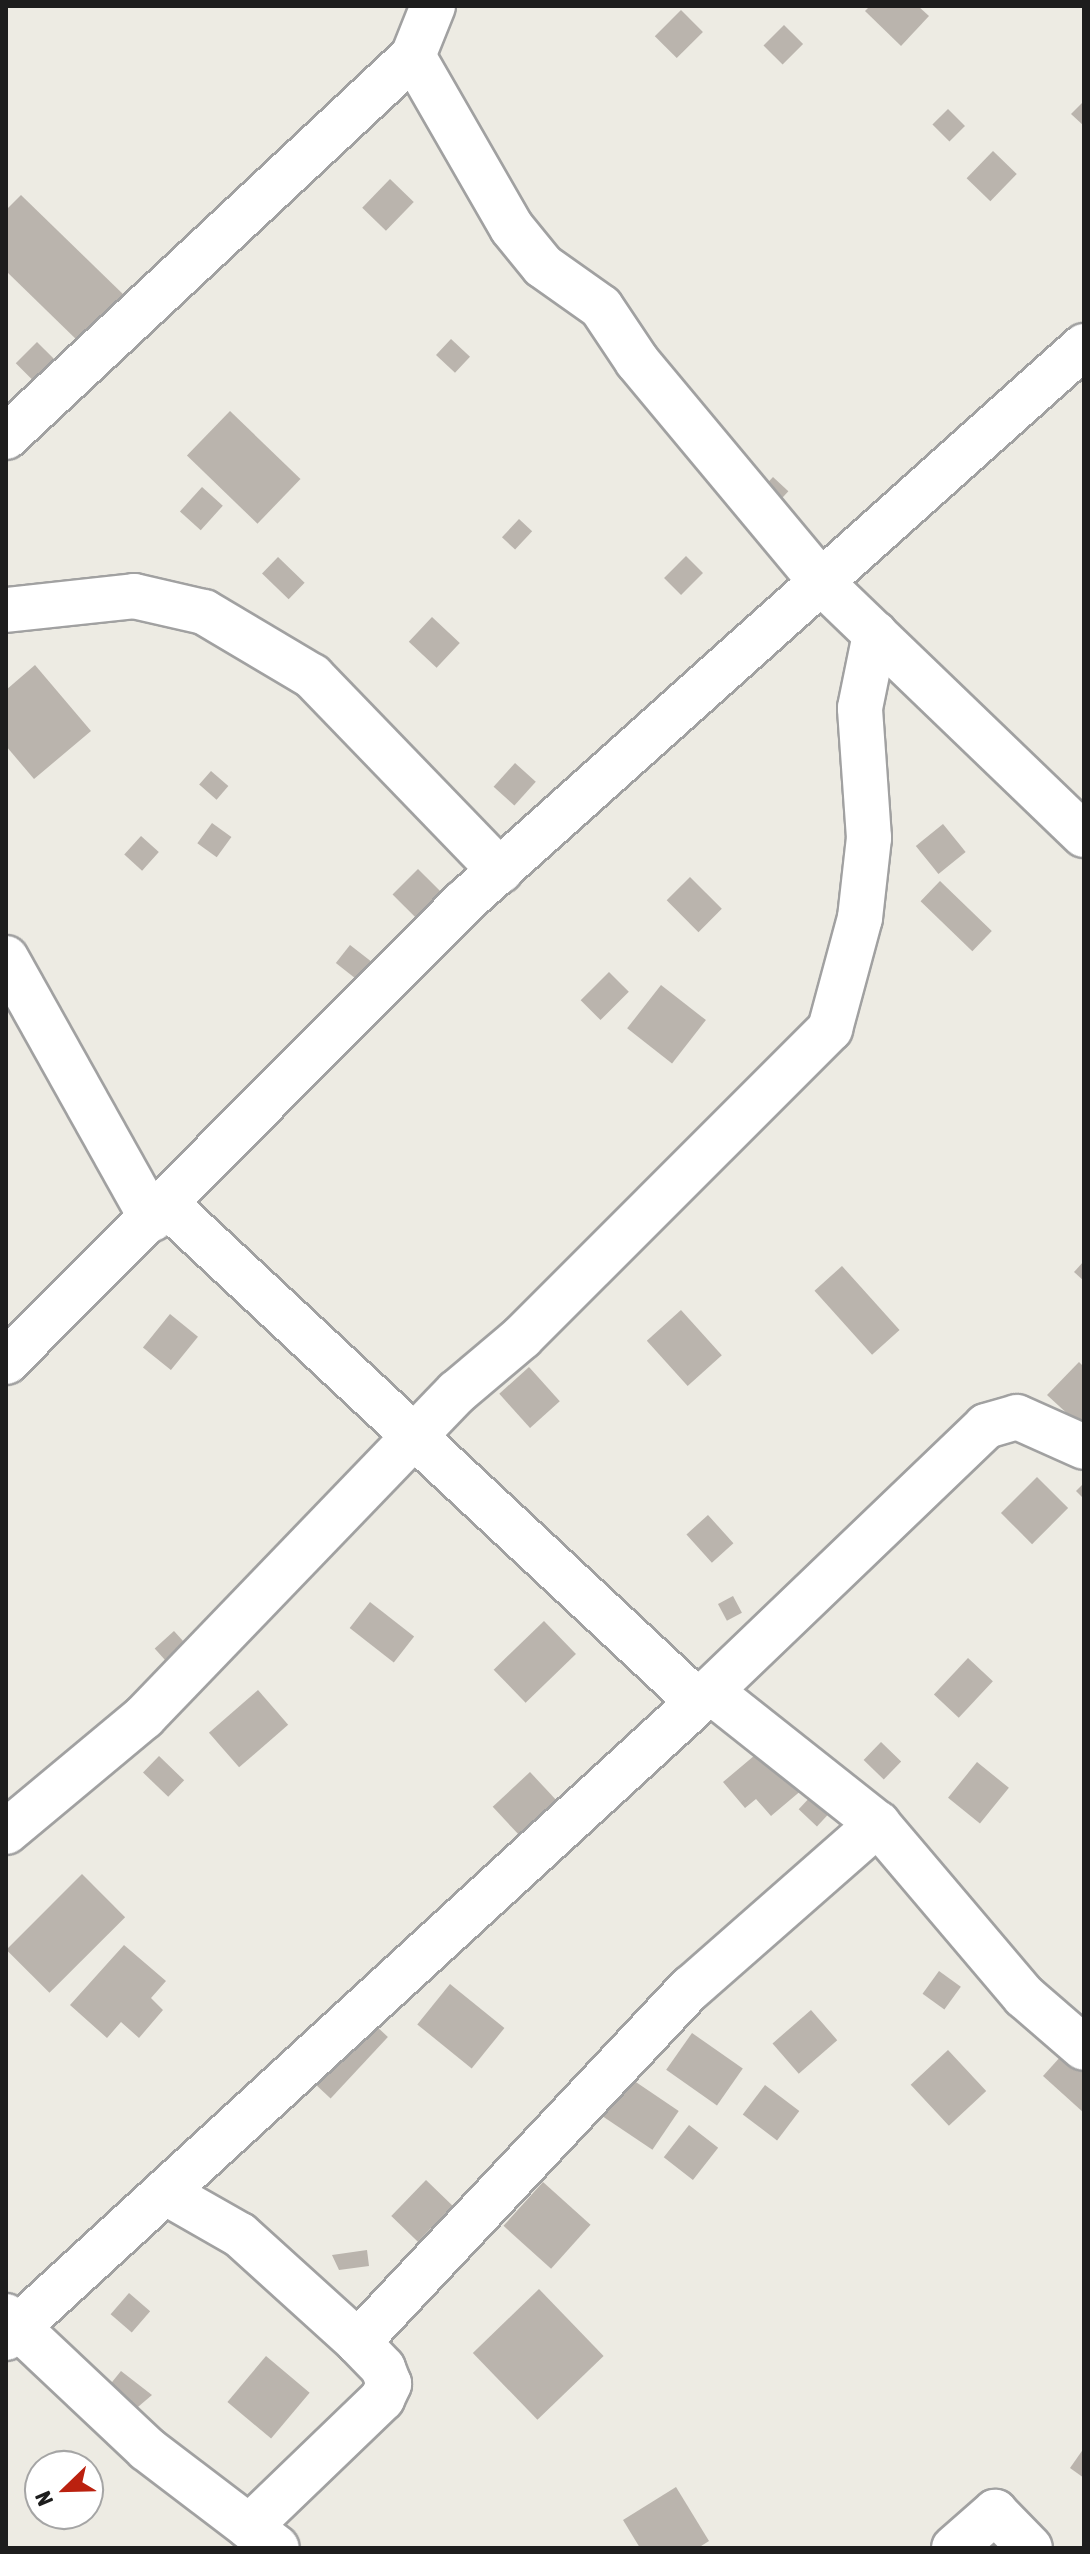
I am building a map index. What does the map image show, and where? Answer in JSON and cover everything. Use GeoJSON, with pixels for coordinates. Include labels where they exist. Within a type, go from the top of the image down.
{"type":"FeatureCollection","features":[{"type":"Feature","properties":{"kind":"street"},"geometry":{"type":"LineString","coordinates":[[6,437],[413,56],[433,6]]}},
{"type":"Feature","properties":{"kind":"street"},"geometry":{"type":"LineString","coordinates":[[413,56],[512,228],[543,266],[601,307],[637,361],[823,584],[1084,835]]}},
{"type":"Feature","properties":{"kind":"street"},"geometry":{"type":"LineString","coordinates":[[6,1362],[500,871],[823,584],[1084,346]]}},
{"type":"Feature","properties":{"kind":"street"},"geometry":{"type":"LineString","coordinates":[[6,610],[158,597],[239,631],[312,676],[500,871]]}},
{"type":"Feature","properties":{"kind":"street"},"geometry":{"type":"LineString","coordinates":[[6,1832],[144,1717],[418,1437],[830,1029],[860,918],[869,838],[865,687],[875,634]]}},
{"type":"Feature","properties":{"kind":"street"},"geometry":{"type":"LineString","coordinates":[[865,687],[927,683]]}},
{"type":"Feature","properties":{"kind":"street"},"geometry":{"type":"LineString","coordinates":[[6,958],[159,1212],[418,1437],[703,1696],[878,1824],[1024,1996],[1084,2048]]}},
{"type":"Feature","properties":{"kind":"street"},"geometry":{"type":"LineString","coordinates":[[168,2194],[240,2235],[358,2342],[383,2368],[389,2384],[382,2399],[263,2537],[147,2449],[10,2327],[168,2194],[703,1696],[986,1426],[1017,1417],[1084,1447]]}},
{"type":"Feature","properties":{"kind":"street"},"geometry":{"type":"LineString","coordinates":[[358,2342],[691,1988],[878,1824]]}},
{"type":"Feature","properties":{"kind":"street"},"geometry":{"type":"LineString","coordinates":[[954,2548],[995,2512],[1030,2548]]}},
{"type":"Feature","properties":{"kind":"building"},"geometry":{"type":"Polygon","coordinates":[[[870,6],[918,6],[929,16],[901,46],[865,11],[870,6]]]}},
{"type":"Feature","properties":{"kind":"building"},"geometry":{"type":"Polygon","coordinates":[[[681,10],[703,32],[677,58],[655,36],[681,10]]]}},
{"type":"Feature","properties":{"kind":"building"},"geometry":{"type":"Polygon","coordinates":[[[784,25],[803,44],[783,65],[763,46],[784,25]]]}},
{"type":"Feature","properties":{"kind":"building"},"geometry":{"type":"Polygon","coordinates":[[[1084,101],[1084,126],[1071,114],[1084,101]]]}},
{"type":"Feature","properties":{"kind":"building"},"geometry":{"type":"Polygon","coordinates":[[[948,109],[965,126],[949,142],[932,125],[948,109]]]}},
{"type":"Feature","properties":{"kind":"building"},"geometry":{"type":"Polygon","coordinates":[[[993,151],[1017,174],[990,201],[967,178],[993,151]]]}},
{"type":"Feature","properties":{"kind":"building"},"geometry":{"type":"Polygon","coordinates":[[[390,179],[414,202],[386,231],[362,208],[390,179]]]}},
{"type":"Feature","properties":{"kind":"building"},"geometry":{"type":"Polygon","coordinates":[[[21,195],[127,298],[82,345],[6,271],[6,210],[21,195]]]}},
{"type":"Feature","properties":{"kind":"building"},"geometry":{"type":"Polygon","coordinates":[[[451,339],[470,357],[455,373],[436,355],[451,339]]]}},
{"type":"Feature","properties":{"kind":"building"},"geometry":{"type":"Polygon","coordinates":[[[37,342],[64,369],[43,390],[16,363],[37,342]]]}},
{"type":"Feature","properties":{"kind":"building"},"geometry":{"type":"Polygon","coordinates":[[[230,411],[300,479],[257,524],[187,456],[230,411]]]}},
{"type":"Feature","properties":{"kind":"building"},"geometry":{"type":"Polygon","coordinates":[[[773,477],[788,491],[774,507],[759,492],[773,477]]]}},
{"type":"Feature","properties":{"kind":"building"},"geometry":{"type":"Polygon","coordinates":[[[202,487],[223,506],[201,530],[180,512],[202,487]]]}},
{"type":"Feature","properties":{"kind":"building"},"geometry":{"type":"Polygon","coordinates":[[[519,519],[532,531],[515,550],[502,537],[519,519]]]}},
{"type":"Feature","properties":{"kind":"building"},"geometry":{"type":"Polygon","coordinates":[[[686,556],[703,573],[681,595],[664,578],[686,556]]]}},
{"type":"Feature","properties":{"kind":"building"},"geometry":{"type":"Polygon","coordinates":[[[278,557],[305,583],[289,599],[262,574],[278,557]]]}},
{"type":"Feature","properties":{"kind":"building"},"geometry":{"type":"Polygon","coordinates":[[[432,617],[460,643],[437,668],[409,642],[432,617]]]}},
{"type":"Feature","properties":{"kind":"building"},"geometry":{"type":"Polygon","coordinates":[[[35,665],[91,731],[34,779],[6,746],[6,690],[35,665]]]}},
{"type":"Feature","properties":{"kind":"building"},"geometry":{"type":"Polygon","coordinates":[[[515,763],[536,782],[514,806],[494,787],[515,763]]]}},
{"type":"Feature","properties":{"kind":"building"},"geometry":{"type":"Polygon","coordinates":[[[211,771],[228,786],[217,800],[199,785],[211,771]]]}},
{"type":"Feature","properties":{"kind":"building"},"geometry":{"type":"Polygon","coordinates":[[[212,823],[231,837],[217,857],[197,843],[212,823]]]}},
{"type":"Feature","properties":{"kind":"building"},"geometry":{"type":"Polygon","coordinates":[[[943,824],[966,852],[938,874],[916,846],[943,824]]]}},
{"type":"Feature","properties":{"kind":"building"},"geometry":{"type":"Polygon","coordinates":[[[141,836],[159,852],[142,871],[124,855],[141,836]]]}},
{"type":"Feature","properties":{"kind":"building"},"geometry":{"type":"Polygon","coordinates":[[[418,869],[445,896],[419,921],[393,894],[418,869]]]}},
{"type":"Feature","properties":{"kind":"building"},"geometry":{"type":"Polygon","coordinates":[[[690,877],[722,909],[698,932],[667,900],[690,877]]]}},
{"type":"Feature","properties":{"kind":"building"},"geometry":{"type":"Polygon","coordinates":[[[940,881],[992,931],[972,951],[921,901],[940,881]]]}},
{"type":"Feature","properties":{"kind":"building"},"geometry":{"type":"Polygon","coordinates":[[[350,945],[374,964],[360,982],[336,963],[350,945]]]}},
{"type":"Feature","properties":{"kind":"building"},"geometry":{"type":"Polygon","coordinates":[[[609,972],[629,992],[601,1020],[581,1000],[609,972]]]}},
{"type":"Feature","properties":{"kind":"building"},"geometry":{"type":"Polygon","coordinates":[[[661,985],[706,1020],[672,1063],[627,1028],[661,985]]]}},
{"type":"Feature","properties":{"kind":"building"},"geometry":{"type":"Polygon","coordinates":[[[1084,1261],[1084,1281],[1074,1272],[1084,1261]]]}},
{"type":"Feature","properties":{"kind":"building"},"geometry":{"type":"Polygon","coordinates":[[[842,1266],[900,1330],[872,1355],[815,1291],[842,1266]]]}},
{"type":"Feature","properties":{"kind":"building"},"geometry":{"type":"Polygon","coordinates":[[[681,1310],[722,1355],[688,1386],[647,1341],[681,1310]]]}},
{"type":"Feature","properties":{"kind":"building"},"geometry":{"type":"Polygon","coordinates":[[[170,1314],[198,1337],[171,1370],[143,1347],[170,1314]]]}},
{"type":"Feature","properties":{"kind":"building"},"geometry":{"type":"Polygon","coordinates":[[[1079,1362],[1084,1367],[1084,1429],[1047,1395],[1079,1362]]]}},
{"type":"Feature","properties":{"kind":"building"},"geometry":{"type":"Polygon","coordinates":[[[529,1367],[560,1401],[530,1428],[499,1394],[529,1367]]]}},
{"type":"Feature","properties":{"kind":"building"},"geometry":{"type":"Polygon","coordinates":[[[1037,1477],[1068,1508],[1032,1544],[1001,1513],[1037,1477]]]}},
{"type":"Feature","properties":{"kind":"building"},"geometry":{"type":"Polygon","coordinates":[[[1084,1483],[1084,1499],[1076,1491],[1084,1483]]]}},
{"type":"Feature","properties":{"kind":"building"},"geometry":{"type":"Polygon","coordinates":[[[708,1515],[733,1543],[712,1563],[686,1534],[708,1515]]]}},
{"type":"Feature","properties":{"kind":"building"},"geometry":{"type":"Polygon","coordinates":[[[733,1596],[742,1613],[727,1621],[718,1604],[733,1596]]]}},
{"type":"Feature","properties":{"kind":"building"},"geometry":{"type":"Polygon","coordinates":[[[370,1602],[414,1636],[394,1662],[350,1628],[370,1602]]]}},
{"type":"Feature","properties":{"kind":"building"},"geometry":{"type":"Polygon","coordinates":[[[544,1621],[576,1654],[526,1703],[494,1670],[544,1621]]]}},
{"type":"Feature","properties":{"kind":"building"},"geometry":{"type":"Polygon","coordinates":[[[174,1631],[193,1652],[173,1669],[155,1648],[174,1631]]]}},
{"type":"Feature","properties":{"kind":"building"},"geometry":{"type":"Polygon","coordinates":[[[968,1658],[993,1681],[959,1718],[934,1695],[968,1658]]]}},
{"type":"Feature","properties":{"kind":"building"},"geometry":{"type":"Polygon","coordinates":[[[258,1690],[288,1725],[239,1767],[209,1733],[258,1690]]]}},
{"type":"Feature","properties":{"kind":"building"},"geometry":{"type":"Polygon","coordinates":[[[881,1742],[901,1761],[884,1779],[864,1760],[881,1742]]]}},
{"type":"Feature","properties":{"kind":"building"},"geometry":{"type":"Polygon","coordinates":[[[767,1745],[803,1789],[771,1816],[756,1799],[745,1808],[723,1782],[767,1745]]]}},
{"type":"Feature","properties":{"kind":"building"},"geometry":{"type":"Polygon","coordinates":[[[159,1756],[184,1780],[168,1797],[143,1773],[159,1756]]]}},
{"type":"Feature","properties":{"kind":"building"},"geometry":{"type":"Polygon","coordinates":[[[977,1762],[1009,1788],[980,1824],[948,1798],[977,1762]]]}},
{"type":"Feature","properties":{"kind":"building"},"geometry":{"type":"Polygon","coordinates":[[[530,1772],[556,1800],[519,1835],[493,1807],[530,1772]]]}},
{"type":"Feature","properties":{"kind":"building"},"geometry":{"type":"Polygon","coordinates":[[[813,1794],[831,1811],[817,1826],[799,1809],[813,1794]]]}},
{"type":"Feature","properties":{"kind":"building"},"geometry":{"type":"Polygon","coordinates":[[[82,1874],[125,1917],[49,1993],[6,1950],[82,1874]]]}},
{"type":"Feature","properties":{"kind":"building"},"geometry":{"type":"Polygon","coordinates":[[[124,1945],[166,1981],[151,1998],[163,2010],[139,2038],[121,2022],[107,2038],[70,2005],[124,1945]]]}},
{"type":"Feature","properties":{"kind":"building"},"geometry":{"type":"Polygon","coordinates":[[[939,1971],[961,1987],[944,2010],[923,1994],[939,1971]]]}},
{"type":"Feature","properties":{"kind":"building"},"geometry":{"type":"Polygon","coordinates":[[[450,1984],[504,2028],[472,2068],[417,2024],[450,1984]]]}},
{"type":"Feature","properties":{"kind":"building"},"geometry":{"type":"Polygon","coordinates":[[[811,2010],[837,2040],[799,2074],[773,2043],[811,2010]]]}},
{"type":"Feature","properties":{"kind":"building"},"geometry":{"type":"Polygon","coordinates":[[[374,2024],[388,2037],[331,2098],[317,2085],[374,2024]]]}},
{"type":"Feature","properties":{"kind":"building"},"geometry":{"type":"Polygon","coordinates":[[[692,2033],[743,2069],[717,2105],[666,2070],[692,2033]]]}},
{"type":"Feature","properties":{"kind":"building"},"geometry":{"type":"Polygon","coordinates":[[[1071,2045],[1084,2057],[1084,2113],[1043,2076],[1071,2045]]]}},
{"type":"Feature","properties":{"kind":"building"},"geometry":{"type":"Polygon","coordinates":[[[948,2050],[986,2091],[949,2126],[911,2085],[948,2050]]]}},
{"type":"Feature","properties":{"kind":"building"},"geometry":{"type":"Polygon","coordinates":[[[624,2074],[679,2111],[652,2150],[598,2113],[624,2074]]]}},
{"type":"Feature","properties":{"kind":"building"},"geometry":{"type":"Polygon","coordinates":[[[765,2085],[799,2111],[777,2140],[743,2115],[765,2085]]]}},
{"type":"Feature","properties":{"kind":"building"},"geometry":{"type":"Polygon","coordinates":[[[689,2125],[718,2148],[693,2180],[664,2157],[689,2125]]]}},
{"type":"Feature","properties":{"kind":"building"},"geometry":{"type":"Polygon","coordinates":[[[426,2180],[453,2206],[418,2242],[391,2216],[426,2180]]]}},
{"type":"Feature","properties":{"kind":"building"},"geometry":{"type":"Polygon","coordinates":[[[543,2182],[591,2225],[551,2269],[504,2226],[543,2182]]]}},
{"type":"Feature","properties":{"kind":"building"},"geometry":{"type":"Polygon","coordinates":[[[367,2250],[369,2266],[339,2270],[332,2255],[367,2250]]]}},
{"type":"Feature","properties":{"kind":"building"},"geometry":{"type":"Polygon","coordinates":[[[539,2289],[604,2356],[537,2420],[473,2353],[539,2289]]]}},
{"type":"Feature","properties":{"kind":"building"},"geometry":{"type":"Polygon","coordinates":[[[129,2293],[150,2311],[132,2333],[111,2314],[129,2293]]]}},
{"type":"Feature","properties":{"kind":"building"},"geometry":{"type":"Polygon","coordinates":[[[266,2356],[310,2393],[271,2439],[227,2402],[266,2356]]]}},
{"type":"Feature","properties":{"kind":"building"},"geometry":{"type":"Polygon","coordinates":[[[121,2371],[152,2395],[132,2412],[104,2392],[121,2371]]]}},
{"type":"Feature","properties":{"kind":"building"},"geometry":{"type":"Polygon","coordinates":[[[1084,2448],[1084,2478],[1070,2468],[1084,2448]]]}},
{"type":"Feature","properties":{"kind":"building"},"geometry":{"type":"Polygon","coordinates":[[[676,2487],[709,2541],[698,2548],[640,2548],[623,2520],[676,2487]]]}}]}
